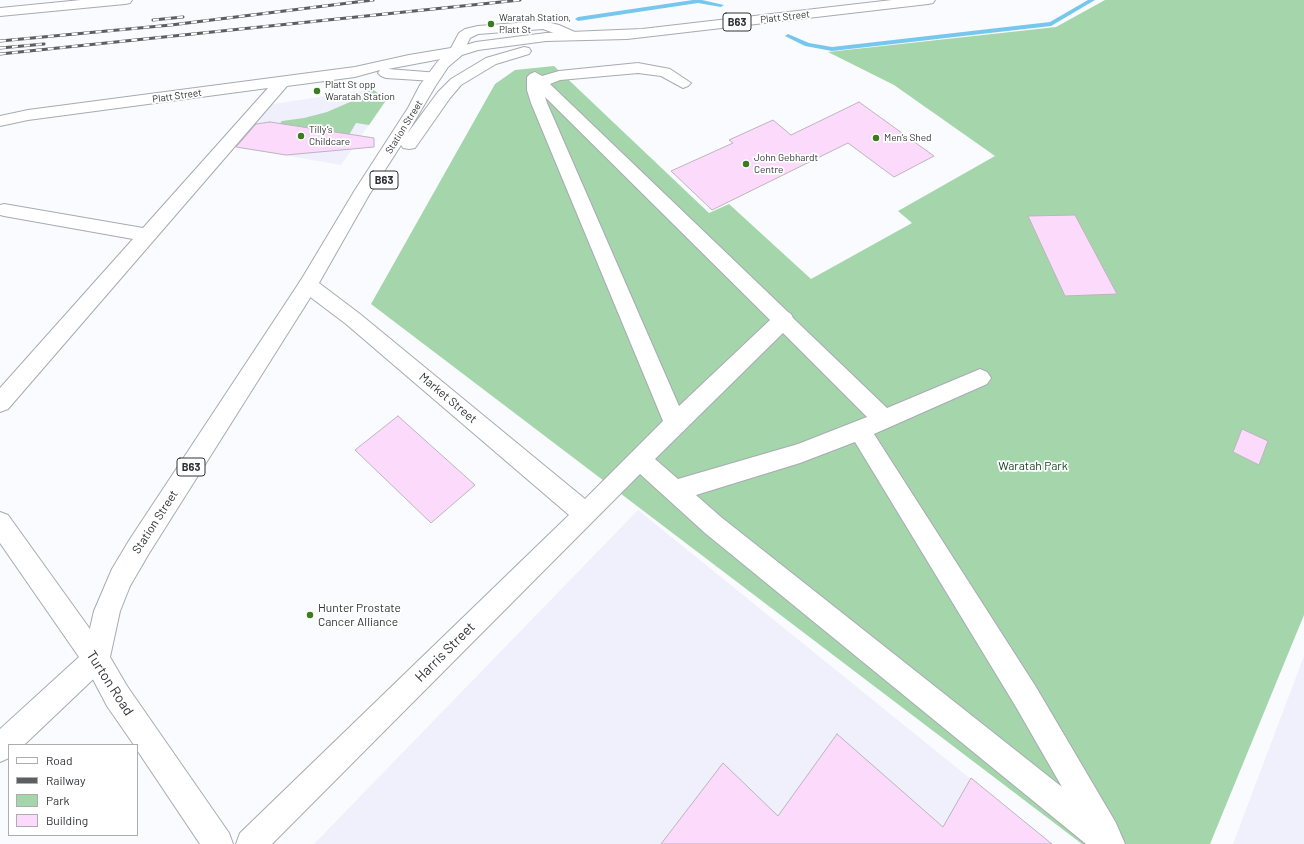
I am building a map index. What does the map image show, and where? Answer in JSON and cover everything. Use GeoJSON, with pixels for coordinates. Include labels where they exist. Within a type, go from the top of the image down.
{"type":"FeatureCollection","features":[{"type":"Feature","properties":{"kind":"main road"},"geometry":{"type":"LineString","coordinates":[[0,12],[75,2],[125,0]]}},
{"type":"Feature","properties":{"kind":"main road","name":"Platt Street"},"geometry":{"type":"LineString","coordinates":[[524,47],[928,0]]}},
{"type":"Feature","properties":{"kind":"main road"},"geometry":{"type":"LineString","coordinates":[[458,52],[464,36],[468,32],[478,30],[543,25],[572,36]]}},
{"type":"Feature","properties":{"kind":"main road","name":"Platt Street"},"geometry":{"type":"LineString","coordinates":[[355,72],[434,76],[448,73],[477,58],[572,36],[641,33]]}},
{"type":"Feature","properties":{"kind":"main road","name":"Station Street"},"geometry":{"type":"LineString","coordinates":[[308,285],[361,194],[416,108],[434,76],[447,60],[458,52],[476,46],[524,47]]}},
{"type":"Feature","properties":{"kind":"main road","name":"Station Street"},"geometry":{"type":"LineString","coordinates":[[96,659],[108,611],[121,578],[138,547],[308,285],[448,90],[466,75],[484,64],[524,47]]}},
{"type":"Feature","properties":{"kind":"main road","name":"Platt Street"},"geometry":{"type":"LineString","coordinates":[[0,121],[355,72],[409,59],[458,52]]}},
{"type":"Feature","properties":{"kind":"main road"},"geometry":{"type":"LineString","coordinates":[[683,83],[665,72],[638,68],[559,76],[539,82],[784,319],[884,419]]}},
{"type":"Feature","properties":{"kind":"main road"},"geometry":{"type":"LineString","coordinates":[[535,77],[535,90],[539,103],[675,423]]}},
{"type":"Feature","properties":{"kind":"main road"},"geometry":{"type":"LineString","coordinates":[[0,403],[282,82]]}},
{"type":"Feature","properties":{"kind":"main road"},"geometry":{"type":"LineString","coordinates":[[4,210],[147,236]]}},
{"type":"Feature","properties":{"kind":"main road","name":"Market Street"},"geometry":{"type":"LineString","coordinates":[[308,285],[353,319],[585,514]]}},
{"type":"Feature","properties":{"kind":"main road","name":"Harris Street"},"geometry":{"type":"LineString","coordinates":[[251,844],[640,460],[675,423],[784,319]]}},
{"type":"Feature","properties":{"kind":"main road"},"geometry":{"type":"LineString","coordinates":[[673,491],[781,459],[860,430],[980,378]]}},
{"type":"Feature","properties":{"kind":"main road"},"geometry":{"type":"LineString","coordinates":[[860,430],[1026,697],[1110,844]]}},
{"type":"Feature","properties":{"kind":"main road"},"geometry":{"type":"LineString","coordinates":[[640,460],[673,491],[713,525],[1110,844]]}},
{"type":"Feature","properties":{"kind":"main road","name":"Turton Road"},"geometry":{"type":"LineString","coordinates":[[0,523],[96,659],[117,696],[218,844]]}},
{"type":"Feature","properties":{"kind":"main road"},"geometry":{"type":"LineString","coordinates":[[0,748],[96,659]]}},
{"type":"Feature","properties":{"kind":"shaded area","name":"Tilly’s Childcare"},"geometry":{"type":"Polygon","coordinates":[[[372,89],[387,99],[341,165],[231,146],[267,105],[372,89]]]}},
{"type":"Feature","properties":{"kind":"shaded area"},"geometry":{"type":"Polygon","coordinates":[[[638,510],[1051,844],[314,844],[638,510]]]}},
{"type":"Feature","properties":{"kind":"shaded area"},"geometry":{"type":"Polygon","coordinates":[[[1304,656],[1304,844],[1233,844],[1304,656]]]}},
{"type":"Feature","properties":{"kind":"green space","name":"Waratah Park"},"geometry":{"type":"Polygon","coordinates":[[[1105,0],[1304,0],[1304,615],[1210,844],[1082,844],[371,304],[495,84],[515,70],[554,66],[709,213],[729,204],[811,279],[912,223],[898,211],[995,156],[894,85],[828,52],[1056,27],[1105,0]]]}},
{"type":"Feature","properties":{"kind":"green space"},"geometry":{"type":"Polygon","coordinates":[[[372,89],[387,99],[369,125],[356,123],[349,135],[275,129],[282,121],[304,118],[327,112],[357,99],[372,89]]]}},
{"type":"Feature","properties":{"kind":"building"},"geometry":{"type":"Polygon","coordinates":[[[859,102],[934,156],[894,177],[848,143],[712,210],[671,171],[733,143],[729,140],[773,120],[791,135],[859,102]]]}},
{"type":"Feature","properties":{"kind":"building"},"geometry":{"type":"Polygon","coordinates":[[[270,122],[374,138],[374,147],[286,155],[236,147],[256,124],[270,122]]]}},
{"type":"Feature","properties":{"kind":"building"},"geometry":{"type":"Polygon","coordinates":[[[1075,215],[1117,294],[1065,296],[1028,216],[1075,215]]]}},
{"type":"Feature","properties":{"kind":"building"},"geometry":{"type":"Polygon","coordinates":[[[398,416],[475,485],[431,523],[355,450],[398,416]]]}},
{"type":"Feature","properties":{"kind":"building"},"geometry":{"type":"Polygon","coordinates":[[[1242,429],[1268,441],[1259,465],[1233,452],[1242,429]]]}},
{"type":"Feature","properties":{"kind":"building"},"geometry":{"type":"Polygon","coordinates":[[[837,734],[943,827],[971,778],[1052,844],[661,844],[723,763],[778,816],[837,734]]]}},
{"type":"Feature","properties":{"kind":"waterway"},"geometry":{"type":"LineString","coordinates":[[788,36],[807,45],[832,49],[1051,24],[1092,0]]}},
{"type":"Feature","properties":{"kind":"waterway"},"geometry":{"type":"LineString","coordinates":[[578,19],[698,1],[721,5]]}},
{"type":"Feature","properties":{"kind":"railway"},"geometry":{"type":"LineString","coordinates":[[0,41],[171,25],[373,0]]}},
{"type":"Feature","properties":{"kind":"railway"},"geometry":{"type":"LineString","coordinates":[[0,54],[520,0]]}},
{"type":"Feature","properties":{"kind":"railway"},"geometry":{"type":"LineString","coordinates":[[153,20],[183,17]]}},
{"type":"Feature","properties":{"kind":"railway"},"geometry":{"type":"LineString","coordinates":[[0,48],[44,44]]}},
{"type":"Feature","properties":{"kind":"place","name":"Waratah Station, Platt St"},"geometry":{"type":"Point","coordinates":[491,24]}},
{"type":"Feature","properties":{"kind":"place","name":"Platt St opp Waratah Station"},"geometry":{"type":"Point","coordinates":[317,91]}},
{"type":"Feature","properties":{"kind":"place","name":"Tilly’s Childcare"},"geometry":{"type":"Point","coordinates":[301,136]}},
{"type":"Feature","properties":{"kind":"place","name":"Men’s Shed"},"geometry":{"type":"Point","coordinates":[876,138]}},
{"type":"Feature","properties":{"kind":"place","name":"John Gebhardt Centre"},"geometry":{"type":"Point","coordinates":[746,164]}},
{"type":"Feature","properties":{"kind":"place","name":"Hunter Prostate Cancer Alliance"},"geometry":{"type":"Point","coordinates":[310,615]}}]}
